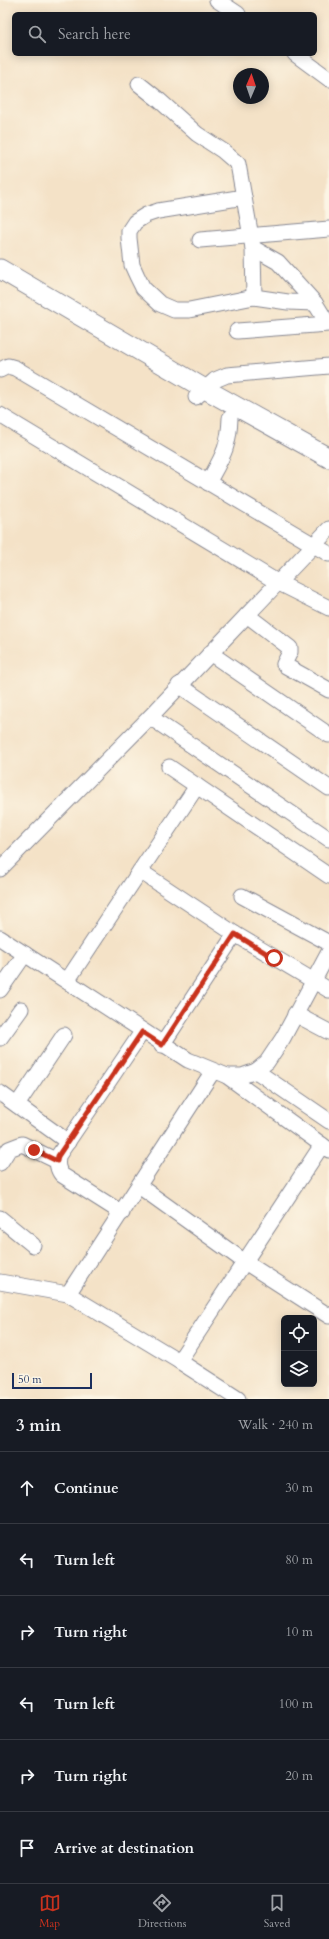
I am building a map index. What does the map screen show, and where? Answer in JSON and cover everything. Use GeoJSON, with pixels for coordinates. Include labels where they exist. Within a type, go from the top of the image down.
{"type":"FeatureCollection","features":[{"type":"Feature","properties":{"kind":"main road"},"geometry":{"type":"LineString","coordinates":[[0,269],[200,393],[230,418],[329,470]]}},
{"type":"Feature","properties":{"kind":"main road"},"geometry":{"type":"LineString","coordinates":[[0,282],[200,393],[329,458]]}},
{"type":"Feature","properties":{"kind":"street"},"geometry":{"type":"LineString","coordinates":[[217,0],[235,12]]}},
{"type":"Feature","properties":{"kind":"street"},"geometry":{"type":"LineString","coordinates":[[298,56],[329,79]]}},
{"type":"Feature","properties":{"kind":"street"},"geometry":{"type":"LineString","coordinates":[[139,84],[160,100],[197,134],[233,158],[238,164],[252,241],[254,297]]}},
{"type":"Feature","properties":{"kind":"street"},"geometry":{"type":"LineString","coordinates":[[244,197],[174,208],[146,215],[131,226],[129,238],[132,265],[143,288],[160,304],[174,310],[189,310],[254,297],[288,302],[315,303]]}},
{"type":"Feature","properties":{"kind":"street"},"geometry":{"type":"LineString","coordinates":[[200,240],[252,241],[329,229]]}},
{"type":"Feature","properties":{"kind":"street"},"geometry":{"type":"LineString","coordinates":[[237,332],[328,324],[315,303],[278,262],[252,241]]}},
{"type":"Feature","properties":{"kind":"street"},"geometry":{"type":"LineString","coordinates":[[0,370],[8,366],[15,368],[313,546],[329,554]]}},
{"type":"Feature","properties":{"kind":"street"},"geometry":{"type":"LineString","coordinates":[[200,393],[215,380],[227,375],[329,366]]}},
{"type":"Feature","properties":{"kind":"street"},"geometry":{"type":"LineString","coordinates":[[0,415],[277,582],[329,608]]}},
{"type":"Feature","properties":{"kind":"street"},"geometry":{"type":"LineString","coordinates":[[208,483],[226,451],[229,439],[230,418]]}},
{"type":"Feature","properties":{"kind":"street"},"geometry":{"type":"LineString","coordinates":[[0,869],[150,717],[329,528]]}},
{"type":"Feature","properties":{"kind":"street"},"geometry":{"type":"LineString","coordinates":[[247,615],[290,648],[290,652],[284,664],[286,666],[329,690]]}},
{"type":"Feature","properties":{"kind":"street"},"geometry":{"type":"LineString","coordinates":[[210,653],[329,735]]}},
{"type":"Feature","properties":{"kind":"street"},"geometry":{"type":"LineString","coordinates":[[179,685],[329,788]]}},
{"type":"Feature","properties":{"kind":"street"},"geometry":{"type":"LineString","coordinates":[[150,717],[329,839]]}},
{"type":"Feature","properties":{"kind":"street"},"geometry":{"type":"LineString","coordinates":[[170,767],[329,876]]}},
{"type":"Feature","properties":{"kind":"street"},"geometry":{"type":"LineString","coordinates":[[67,981],[197,786]]}},
{"type":"Feature","properties":{"kind":"street"},"geometry":{"type":"LineString","coordinates":[[140,871],[235,934],[329,990]]}},
{"type":"Feature","properties":{"kind":"street"},"geometry":{"type":"LineString","coordinates":[[242,896],[329,943]]}},
{"type":"Feature","properties":{"kind":"street"},"geometry":{"type":"LineString","coordinates":[[162,1045],[235,934]]}},
{"type":"Feature","properties":{"kind":"street"},"geometry":{"type":"LineString","coordinates":[[0,938],[162,1045],[188,1060],[227,1076],[326,1148],[245,1262],[179,1361]]}},
{"type":"Feature","properties":{"kind":"street"},"geometry":{"type":"LineString","coordinates":[[227,1076],[242,1076],[256,1071],[267,1062],[275,1051],[329,952]]}},
{"type":"Feature","properties":{"kind":"street"},"geometry":{"type":"LineString","coordinates":[[0,990],[25,954]]}},
{"type":"Feature","properties":{"kind":"street"},"geometry":{"type":"LineString","coordinates":[[1,1033],[21,1009]]}},
{"type":"Feature","properties":{"kind":"street"},"geometry":{"type":"LineString","coordinates":[[295,1014],[329,1032]]}},
{"type":"Feature","properties":{"kind":"street"},"geometry":{"type":"LineString","coordinates":[[122,1213],[62,1175],[57,1166],[57,1161],[58,1156],[142,1032]]}},
{"type":"Feature","properties":{"kind":"street"},"geometry":{"type":"LineString","coordinates":[[17,1105],[64,1035]]}},
{"type":"Feature","properties":{"kind":"street"},"geometry":{"type":"LineString","coordinates":[[68,1294],[122,1213],[212,1071]]}},
{"type":"Feature","properties":{"kind":"street"},"geometry":{"type":"LineString","coordinates":[[256,1071],[329,1121]]}},
{"type":"Feature","properties":{"kind":"street"},"geometry":{"type":"LineString","coordinates":[[0,1093],[68,1142]]}},
{"type":"Feature","properties":{"kind":"street"},"geometry":{"type":"LineString","coordinates":[[0,1163],[9,1149],[22,1144],[57,1161]]}},
{"type":"Feature","properties":{"kind":"street"},"geometry":{"type":"LineString","coordinates":[[139,1186],[245,1262],[329,1316]]}},
{"type":"Feature","properties":{"kind":"street"},"geometry":{"type":"LineString","coordinates":[[0,1218],[33,1244]]}},
{"type":"Feature","properties":{"kind":"street"},"geometry":{"type":"LineString","coordinates":[[0,1282],[68,1294],[179,1361],[238,1399]]}},
{"type":"Feature","properties":{"kind":"route"},"geometry":{"type":"LineString","coordinates":[[34,1150],[57,1161],[58,1156],[142,1032],[162,1045],[235,934],[274,958]]}}]}
